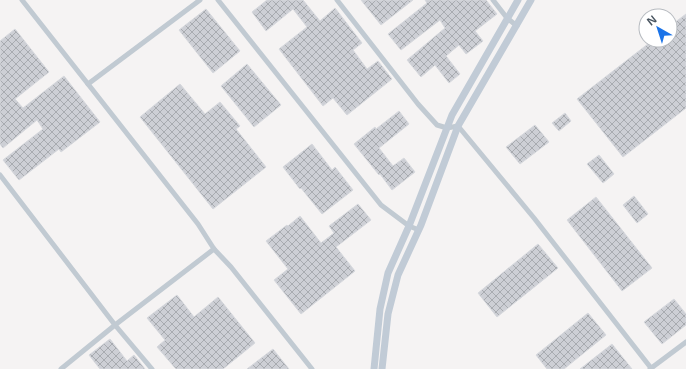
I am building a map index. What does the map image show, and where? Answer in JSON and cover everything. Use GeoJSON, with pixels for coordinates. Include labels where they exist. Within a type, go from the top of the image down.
{"type":"FeatureCollection","features":[{"type":"Feature","properties":{"kind":"street"},"geometry":{"type":"LineString","coordinates":[[22,0],[198,224],[214,249],[231,267],[312,369]]}},
{"type":"Feature","properties":{"kind":"street"},"geometry":{"type":"LineString","coordinates":[[88,84],[200,0]]}},
{"type":"Feature","properties":{"kind":"street"},"geometry":{"type":"LineString","coordinates":[[218,0],[381,205],[409,226],[419,230]]}},
{"type":"Feature","properties":{"kind":"street"},"geometry":{"type":"LineString","coordinates":[[337,0],[418,104],[437,125],[447,128],[458,126]]}},
{"type":"Feature","properties":{"kind":"street"},"geometry":{"type":"LineString","coordinates":[[493,0],[507,18],[517,26]]}},
{"type":"Feature","properties":{"kind":"street"},"geometry":{"type":"LineString","coordinates":[[374,369],[380,309],[388,273],[409,226],[452,115],[518,0]]}},
{"type":"Feature","properties":{"kind":"street"},"geometry":{"type":"LineString","coordinates":[[382,369],[388,314],[398,275],[419,230],[458,126],[531,0]]}},
{"type":"Feature","properties":{"kind":"street"},"geometry":{"type":"LineString","coordinates":[[458,126],[534,218],[650,368],[686,342]]}},
{"type":"Feature","properties":{"kind":"street"},"geometry":{"type":"LineString","coordinates":[[0,176],[115,325],[152,369]]}},
{"type":"Feature","properties":{"kind":"street"},"geometry":{"type":"LineString","coordinates":[[61,369],[115,325],[214,249]]}},
{"type":"Feature","properties":{"kind":"building"},"geometry":{"type":"Polygon","coordinates":[[[267,0],[303,0],[320,21],[335,8],[362,43],[353,50],[367,69],[378,61],[392,79],[347,115],[333,98],[323,106],[279,49],[307,27],[293,9],[266,31],[252,12],[267,0]]]}},
{"type":"Feature","properties":{"kind":"building"},"geometry":{"type":"Polygon","coordinates":[[[361,0],[413,0],[381,25],[361,0]]]}},
{"type":"Feature","properties":{"kind":"building"},"geometry":{"type":"Polygon","coordinates":[[[425,0],[486,0],[497,14],[475,31],[483,41],[466,54],[459,45],[446,56],[460,74],[449,83],[435,65],[421,77],[407,60],[445,28],[440,20],[401,50],[388,34],[427,3],[425,0]]]}},
{"type":"Feature","properties":{"kind":"building"},"geometry":{"type":"Polygon","coordinates":[[[206,9],[240,51],[213,73],[179,30],[206,9]]]}},
{"type":"Feature","properties":{"kind":"building"},"geometry":{"type":"Polygon","coordinates":[[[686,14],[686,108],[623,157],[577,99],[643,48],[678,48],[678,20],[686,14]]]}},
{"type":"Feature","properties":{"kind":"building"},"geometry":{"type":"Polygon","coordinates":[[[15,29],[49,72],[15,99],[23,108],[64,76],[100,122],[61,152],[59,149],[19,180],[3,160],[43,129],[37,120],[3,148],[0,144],[0,41],[15,29]]]}},
{"type":"Feature","properties":{"kind":"building"},"geometry":{"type":"Polygon","coordinates":[[[247,64],[281,105],[254,127],[221,86],[247,64]]]}},
{"type":"Feature","properties":{"kind":"building"},"geometry":{"type":"Polygon","coordinates":[[[180,84],[205,114],[220,102],[240,126],[236,129],[266,167],[213,209],[140,117],[180,84]]]}},
{"type":"Feature","properties":{"kind":"building"},"geometry":{"type":"Polygon","coordinates":[[[399,111],[409,124],[379,148],[393,166],[404,158],[415,172],[392,190],[354,144],[375,127],[376,129],[399,111]]]}},
{"type":"Feature","properties":{"kind":"building"},"geometry":{"type":"Polygon","coordinates":[[[565,113],[571,121],[559,131],[552,123],[565,113]]]}},
{"type":"Feature","properties":{"kind":"building"},"geometry":{"type":"Polygon","coordinates":[[[535,125],[549,142],[520,164],[506,147],[535,125]]]}},
{"type":"Feature","properties":{"kind":"building"},"geometry":{"type":"Polygon","coordinates":[[[312,144],[332,170],[335,167],[353,190],[322,214],[283,167],[312,144]]]}},
{"type":"Feature","properties":{"kind":"building"},"geometry":{"type":"Polygon","coordinates":[[[599,155],[614,174],[603,183],[587,164],[599,155]]]}},
{"type":"Feature","properties":{"kind":"building"},"geometry":{"type":"Polygon","coordinates":[[[634,196],[648,214],[637,223],[623,205],[634,196]]]}},
{"type":"Feature","properties":{"kind":"building"},"geometry":{"type":"Polygon","coordinates":[[[596,197],[652,268],[622,291],[567,220],[596,197]]]}},
{"type":"Feature","properties":{"kind":"building"},"geometry":{"type":"Polygon","coordinates":[[[358,204],[371,220],[336,247],[355,271],[301,314],[274,280],[288,269],[266,241],[300,216],[321,243],[334,233],[329,226],[358,204]]]}},
{"type":"Feature","properties":{"kind":"building"},"geometry":{"type":"Polygon","coordinates":[[[538,244],[558,268],[497,317],[478,293],[538,244]]]}},
{"type":"Feature","properties":{"kind":"building"},"geometry":{"type":"Polygon","coordinates":[[[177,295],[194,317],[218,297],[255,343],[223,369],[176,369],[157,347],[165,340],[147,318],[177,295]]]}},
{"type":"Feature","properties":{"kind":"building"},"geometry":{"type":"Polygon","coordinates":[[[674,299],[686,314],[686,325],[662,344],[644,322],[674,299]]]}},
{"type":"Feature","properties":{"kind":"building"},"geometry":{"type":"Polygon","coordinates":[[[588,313],[606,335],[564,369],[547,369],[536,355],[588,313]]]}},
{"type":"Feature","properties":{"kind":"building"},"geometry":{"type":"Polygon","coordinates":[[[110,339],[127,361],[134,355],[145,369],[100,369],[89,355],[110,339]]]}},
{"type":"Feature","properties":{"kind":"building"},"geometry":{"type":"Polygon","coordinates":[[[612,344],[632,369],[580,369],[612,344]]]}},
{"type":"Feature","properties":{"kind":"building"},"geometry":{"type":"Polygon","coordinates":[[[273,349],[289,369],[247,369],[273,349]]]}}]}
